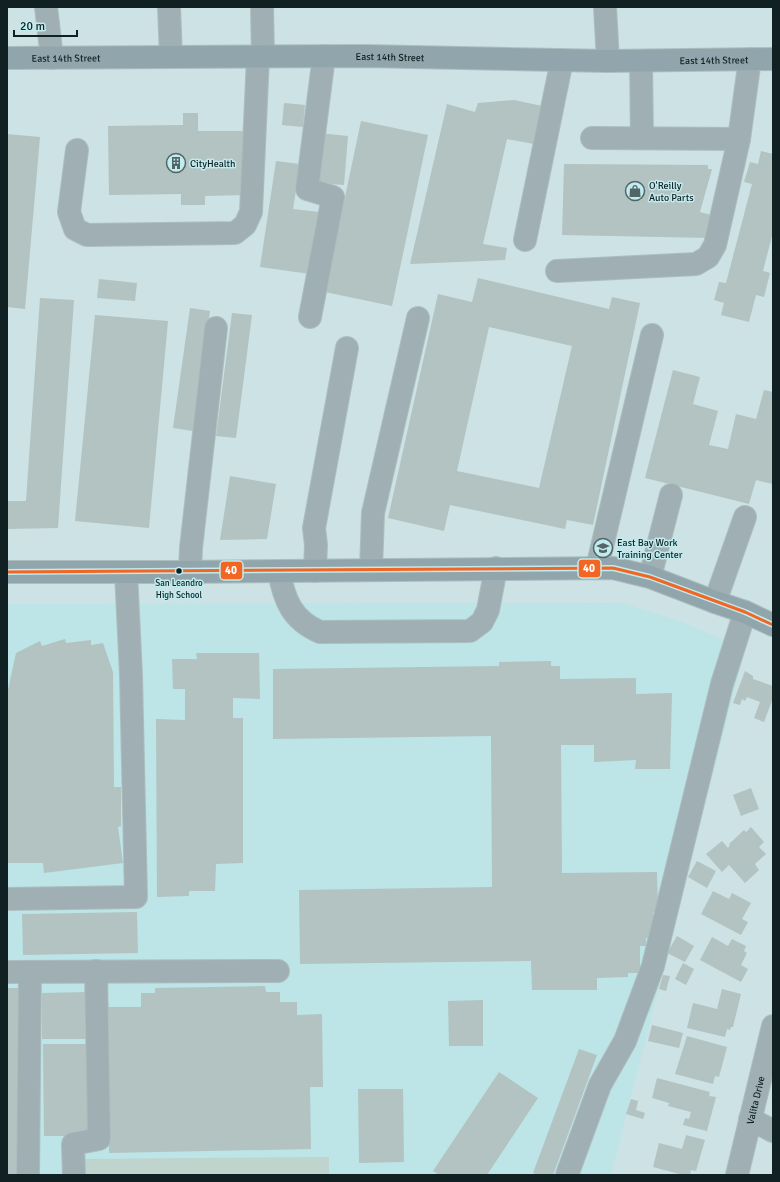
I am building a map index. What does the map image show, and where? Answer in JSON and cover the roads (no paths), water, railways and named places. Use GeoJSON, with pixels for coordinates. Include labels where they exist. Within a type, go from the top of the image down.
{"type":"FeatureCollection","features":[{"type":"Feature","properties":{"kind":"main road","name":"East 14th Street"},"geometry":{"type":"LineString","coordinates":[[7,58],[324,56],[608,61],[773,59]]}},
{"type":"Feature","properties":{"kind":"main road"},"geometry":{"type":"LineString","coordinates":[[7,572],[190,572],[613,568],[650,577],[745,612],[773,625]]}},
{"type":"Feature","properties":{"kind":"street"},"geometry":{"type":"LineString","coordinates":[[46,7],[52,58]]}},
{"type":"Feature","properties":{"kind":"street"},"geometry":{"type":"LineString","coordinates":[[169,7],[171,58]]}},
{"type":"Feature","properties":{"kind":"street"},"geometry":{"type":"LineString","coordinates":[[77,150],[69,212],[76,229],[87,236],[235,233],[245,225],[252,212],[262,7]]}},
{"type":"Feature","properties":{"kind":"street"},"geometry":{"type":"LineString","coordinates":[[605,7],[608,61]]}},
{"type":"Feature","properties":{"kind":"street"},"geometry":{"type":"LineString","coordinates":[[310,317],[333,197],[307,189],[324,56]]}},
{"type":"Feature","properties":{"kind":"street"},"geometry":{"type":"LineString","coordinates":[[557,272],[696,264],[708,257],[715,246],[739,139],[750,59]]}},
{"type":"Feature","properties":{"kind":"street"},"geometry":{"type":"LineString","coordinates":[[525,240],[562,60]]}},
{"type":"Feature","properties":{"kind":"street"},"geometry":{"type":"LineString","coordinates":[[641,61],[642,138]]}},
{"type":"Feature","properties":{"kind":"street"},"geometry":{"type":"LineString","coordinates":[[592,138],[739,139]]}},
{"type":"Feature","properties":{"kind":"street"},"geometry":{"type":"LineString","coordinates":[[371,570],[373,513],[418,318]]}},
{"type":"Feature","properties":{"kind":"street"},"geometry":{"type":"LineString","coordinates":[[190,572],[191,548],[216,328]]}},
{"type":"Feature","properties":{"kind":"street"},"geometry":{"type":"LineString","coordinates":[[597,568],[652,335]]}},
{"type":"Feature","properties":{"kind":"street"},"geometry":{"type":"LineString","coordinates":[[315,571],[316,545],[314,528],[347,348]]}},
{"type":"Feature","properties":{"kind":"street"},"geometry":{"type":"LineString","coordinates":[[650,577],[671,495]]}},
{"type":"Feature","properties":{"kind":"street"},"geometry":{"type":"LineString","coordinates":[[715,602],[745,517]]}},
{"type":"Feature","properties":{"kind":"street"},"geometry":{"type":"LineString","coordinates":[[279,571],[283,594],[296,615],[306,626],[320,632],[470,631],[482,622],[488,610],[496,568]]}},
{"type":"Feature","properties":{"kind":"street"},"geometry":{"type":"LineString","coordinates":[[7,899],[136,897],[131,675],[126,572]]}},
{"type":"Feature","properties":{"kind":"street"},"geometry":{"type":"LineString","coordinates":[[567,1175],[600,1085],[625,1041],[653,966],[722,684],[745,612]]}},
{"type":"Feature","properties":{"kind":"street"},"geometry":{"type":"LineString","coordinates":[[74,1175],[73,1144],[99,1140],[96,971]]}},
{"type":"Feature","properties":{"kind":"street"},"geometry":{"type":"LineString","coordinates":[[7,972],[278,971]]}},
{"type":"Feature","properties":{"kind":"street"},"geometry":{"type":"LineString","coordinates":[[28,1175],[30,972]]}},
{"type":"Feature","properties":{"kind":"street","name":"Valita Drive"},"geometry":{"type":"LineString","coordinates":[[737,1175],[773,1026]]}},
{"type":"Feature","properties":{"kind":"street"},"geometry":{"type":"LineString","coordinates":[[750,1120],[773,1131]]}},
{"type":"Feature","properties":{"kind":"place","name":"CityHealth"},"geometry":{"type":"Point","coordinates":[176,163]}},
{"type":"Feature","properties":{"kind":"place","name":"O'Reilly Auto Parts"},"geometry":{"type":"Point","coordinates":[635,191]}},
{"type":"Feature","properties":{"kind":"place","name":"East Bay Work Training Center"},"geometry":{"type":"Point","coordinates":[603,548]}},
{"type":"Feature","properties":{"kind":"place","name":"San Leandro High School"},"geometry":{"type":"Point","coordinates":[179,571]}}]}
